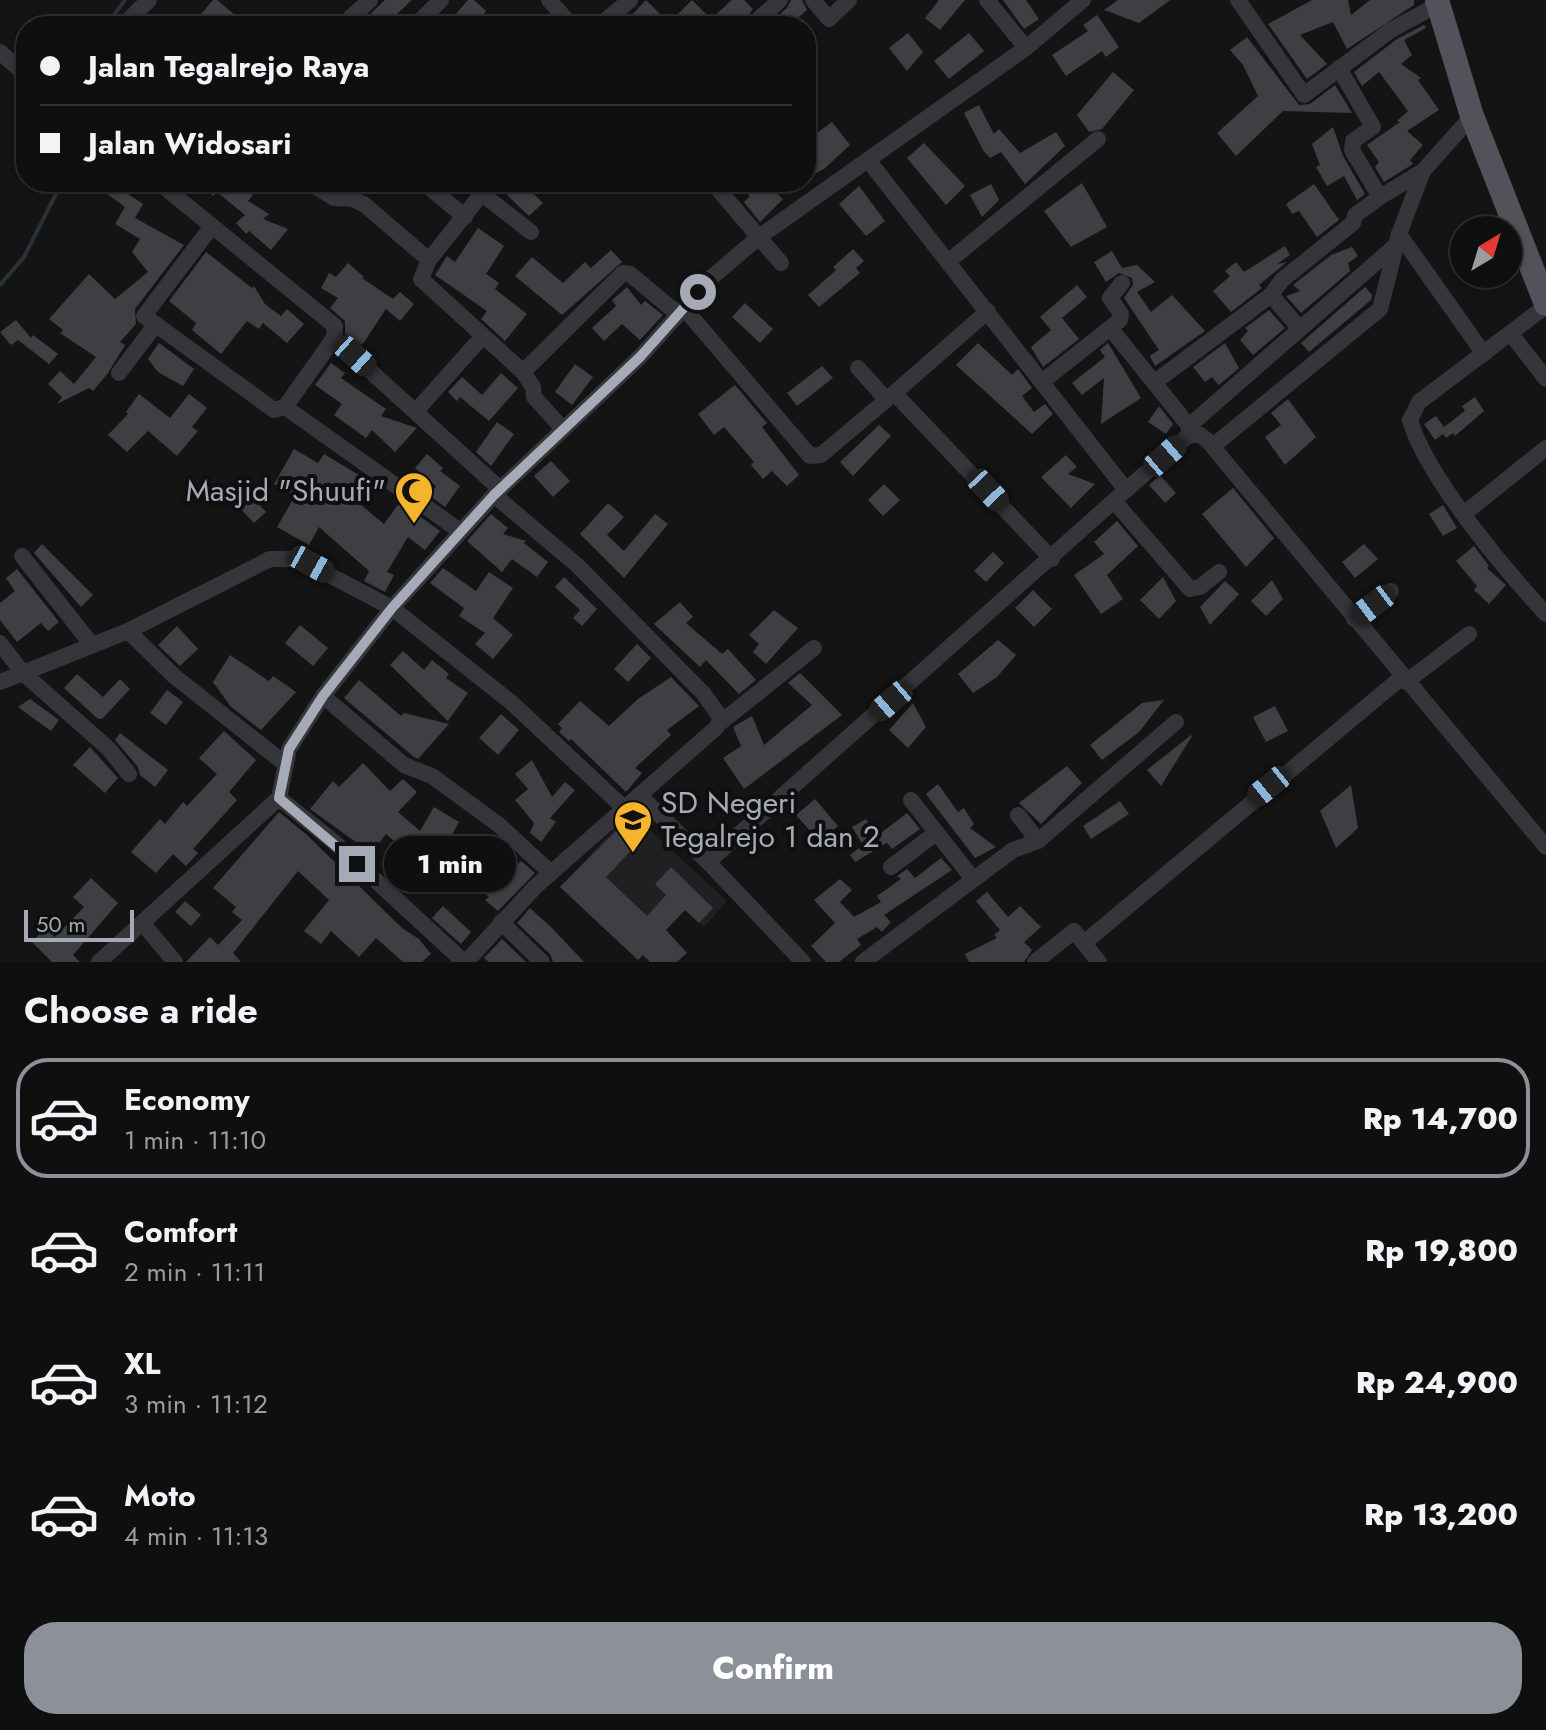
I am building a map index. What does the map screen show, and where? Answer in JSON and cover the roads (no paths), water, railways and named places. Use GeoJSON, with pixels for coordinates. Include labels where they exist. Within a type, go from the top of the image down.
{"type":"FeatureCollection","features":[{"type":"Feature","properties":{"kind":"main road"},"geometry":{"type":"LineString","coordinates":[[1438,2],[1472,116],[1546,305]]}},
{"type":"Feature","properties":{"kind":"street"},"geometry":{"type":"LineString","coordinates":[[132,16],[149,0]]}},
{"type":"Feature","properties":{"kind":"street"},"geometry":{"type":"LineString","coordinates":[[352,16],[370,0]]}},
{"type":"Feature","properties":{"kind":"street"},"geometry":{"type":"LineString","coordinates":[[425,16],[441,0]]}},
{"type":"Feature","properties":{"kind":"street"},"geometry":{"type":"LineString","coordinates":[[549,0],[563,16]]}},
{"type":"Feature","properties":{"kind":"street"},"geometry":{"type":"LineString","coordinates":[[611,16],[630,0]]}},
{"type":"Feature","properties":{"kind":"street"},"geometry":{"type":"LineString","coordinates":[[762,16],[780,0]]}},
{"type":"Feature","properties":{"kind":"street"},"geometry":{"type":"LineString","coordinates":[[813,0],[829,19],[849,0]]}},
{"type":"Feature","properties":{"kind":"street"},"geometry":{"type":"LineString","coordinates":[[987,0],[1026,48]]}},
{"type":"Feature","properties":{"kind":"street"},"geometry":{"type":"LineString","coordinates":[[99,962],[279,798],[284,763],[323,696],[392,608],[497,492],[640,357],[681,311],[759,237],[1026,48],[1083,0]]}},
{"type":"Feature","properties":{"kind":"street"},"geometry":{"type":"LineString","coordinates":[[1238,0],[1304,95],[1391,30],[1438,2]]}},
{"type":"Feature","properties":{"kind":"street"},"geometry":{"type":"LineString","coordinates":[[0,52],[16,66]]}},
{"type":"Feature","properties":{"kind":"street"},"geometry":{"type":"LineString","coordinates":[[1339,68],[1373,127],[1353,141],[1352,150],[1380,197]]}},
{"type":"Feature","properties":{"kind":"street"},"geometry":{"type":"LineString","coordinates":[[1155,382],[1271,295],[1282,280],[1353,223],[1355,215],[1423,171],[1472,116]]}},
{"type":"Feature","properties":{"kind":"street"},"geometry":{"type":"LineString","coordinates":[[949,261],[1098,139]]}},
{"type":"Feature","properties":{"kind":"street"},"geometry":{"type":"LineString","coordinates":[[868,160],[1043,381],[1120,496],[1190,589],[1200,587],[1219,572]]}},
{"type":"Feature","properties":{"kind":"street"},"geometry":{"type":"LineString","coordinates":[[1213,446],[1380,309],[1397,240],[1423,171]]}},
{"type":"Feature","properties":{"kind":"street"},"geometry":{"type":"LineString","coordinates":[[173,192],[336,329],[334,338],[285,407],[274,410],[144,316],[212,226]]}},
{"type":"Feature","properties":{"kind":"street"},"geometry":{"type":"LineString","coordinates":[[324,192],[334,198],[353,199],[365,205],[429,260]]}},
{"type":"Feature","properties":{"kind":"street"},"geometry":{"type":"LineString","coordinates":[[334,198],[339,192]]}},
{"type":"Feature","properties":{"kind":"street"},"geometry":{"type":"LineString","coordinates":[[435,192],[465,217]]}},
{"type":"Feature","properties":{"kind":"street"},"geometry":{"type":"LineString","coordinates":[[483,192],[429,260],[421,279],[523,372],[530,380],[534,397],[563,429]]}},
{"type":"Feature","properties":{"kind":"street"},"geometry":{"type":"LineString","coordinates":[[490,192],[531,232]]}},
{"type":"Feature","properties":{"kind":"street"},"geometry":{"type":"LineString","coordinates":[[721,192],[781,263]]}},
{"type":"Feature","properties":{"kind":"street"},"geometry":{"type":"LineString","coordinates":[[708,862],[1052,559],[1397,240]]}},
{"type":"Feature","properties":{"kind":"street"},"geometry":{"type":"LineString","coordinates":[[1397,240],[1484,354]]}},
{"type":"Feature","properties":{"kind":"street"},"geometry":{"type":"LineString","coordinates":[[523,372],[623,273],[630,274],[681,311],[810,456],[821,455],[988,311]]}},
{"type":"Feature","properties":{"kind":"street"},"geometry":{"type":"LineString","coordinates":[[1043,381],[1122,317],[1110,294],[1122,283]]}},
{"type":"Feature","properties":{"kind":"street"},"geometry":{"type":"LineString","coordinates":[[1271,295],[1300,329]]}},
{"type":"Feature","properties":{"kind":"street"},"geometry":{"type":"LineString","coordinates":[[1546,305],[1419,402],[1410,420],[1432,468],[1511,576],[1546,614]]}},
{"type":"Feature","properties":{"kind":"street"},"geometry":{"type":"LineString","coordinates":[[119,373],[156,324]]}},
{"type":"Feature","properties":{"kind":"street"},"geometry":{"type":"LineString","coordinates":[[1111,329],[1155,382],[1189,431],[1200,435],[1213,446],[1546,847]]}},
{"type":"Feature","properties":{"kind":"street"},"geometry":{"type":"LineString","coordinates":[[1511,334],[1546,379]]}},
{"type":"Feature","properties":{"kind":"street"},"geometry":{"type":"LineString","coordinates":[[416,411],[483,336]]}},
{"type":"Feature","properties":{"kind":"street"},"geometry":{"type":"LineString","coordinates":[[334,338],[416,411],[497,492],[578,566],[703,693],[719,711],[720,723]]}},
{"type":"Feature","properties":{"kind":"street"},"geometry":{"type":"LineString","coordinates":[[858,368],[888,398],[911,406],[1052,559]]}},
{"type":"Feature","properties":{"kind":"street"},"geometry":{"type":"LineString","coordinates":[[285,407],[460,531]]}},
{"type":"Feature","properties":{"kind":"street"},"geometry":{"type":"LineString","coordinates":[[1465,513],[1546,448]]}},
{"type":"Feature","properties":{"kind":"street"},"geometry":{"type":"LineString","coordinates":[[22,556],[92,645]]}},
{"type":"Feature","properties":{"kind":"street"},"geometry":{"type":"LineString","coordinates":[[0,682],[128,631],[240,572],[284,557],[311,564],[392,608],[512,703],[624,808]]}},
{"type":"Feature","properties":{"kind":"street"},"geometry":{"type":"LineString","coordinates":[[1354,619],[1391,591]]}},
{"type":"Feature","properties":{"kind":"street"},"geometry":{"type":"LineString","coordinates":[[128,631],[174,676],[284,763]]}},
{"type":"Feature","properties":{"kind":"street"},"geometry":{"type":"LineString","coordinates":[[1035,962],[1079,937],[1404,679],[1469,634]]}},
{"type":"Feature","properties":{"kind":"street"},"geometry":{"type":"LineString","coordinates":[[0,643],[23,673],[109,749],[129,774]]}},
{"type":"Feature","properties":{"kind":"street"},"geometry":{"type":"LineString","coordinates":[[279,798],[334,842],[459,958],[720,723],[814,648]]}},
{"type":"Feature","properties":{"kind":"street"},"geometry":{"type":"LineString","coordinates":[[323,696],[404,765],[432,776],[499,825],[551,873]]}},
{"type":"Feature","properties":{"kind":"street"},"geometry":{"type":"LineString","coordinates":[[863,962],[1013,850],[1038,841],[1176,722]]}},
{"type":"Feature","properties":{"kind":"street"},"geometry":{"type":"LineString","coordinates":[[639,795],[803,962]]}},
{"type":"Feature","properties":{"kind":"street"},"geometry":{"type":"LineString","coordinates":[[911,800],[973,879]]}},
{"type":"Feature","properties":{"kind":"street"},"geometry":{"type":"LineString","coordinates":[[1018,815],[1038,841]]}},
{"type":"Feature","properties":{"kind":"street"},"geometry":{"type":"LineString","coordinates":[[891,867],[936,833]]}},
{"type":"Feature","properties":{"kind":"street"},"geometry":{"type":"LineString","coordinates":[[501,922],[542,962]]}},
{"type":"Feature","properties":{"kind":"street"},"geometry":{"type":"LineString","coordinates":[[143,924],[175,962]]}},
{"type":"Feature","properties":{"kind":"street"},"geometry":{"type":"LineString","coordinates":[[1079,937],[1099,962]]}},
{"type":"Feature","properties":{"kind":"waterway"},"geometry":{"type":"LineString","coordinates":[[113,16],[125,0]]}},
{"type":"Feature","properties":{"kind":"waterway"},"geometry":{"type":"LineString","coordinates":[[0,285],[24,257],[57,192]]}},
{"type":"Feature","properties":{"kind":"place","name":"Masjid \"Shuufi\""},"geometry":{"type":"Point","coordinates":[414,525]}},
{"type":"Feature","properties":{"kind":"place","name":"SD Negeri Tegalrejo 1 dan 2"},"geometry":{"type":"Point","coordinates":[633,854]}}]}
